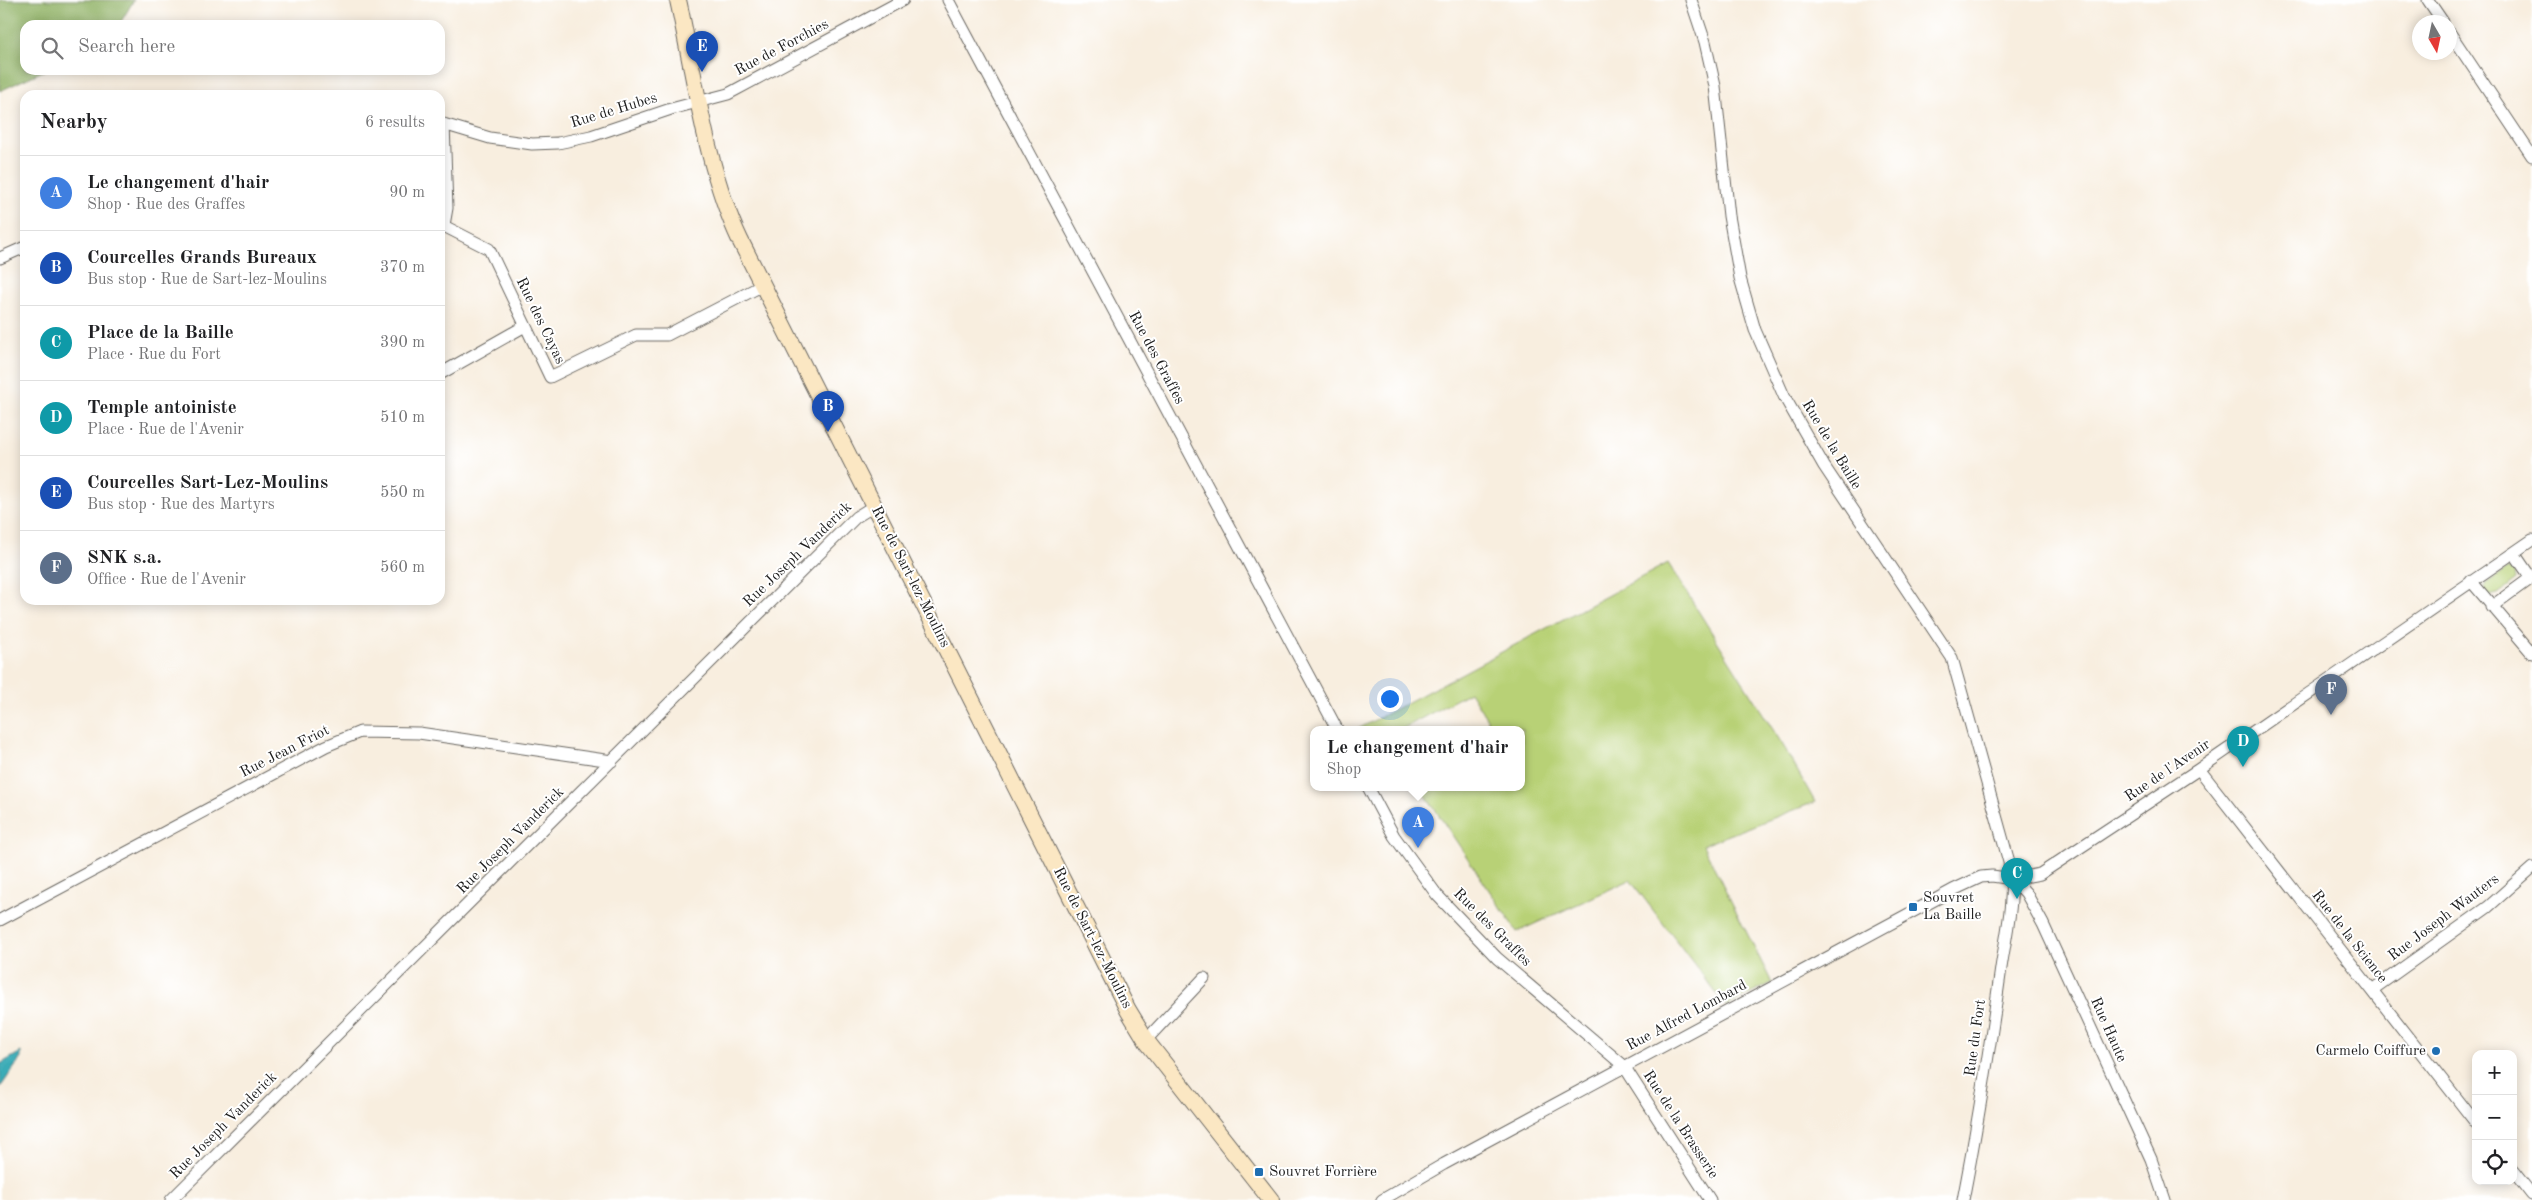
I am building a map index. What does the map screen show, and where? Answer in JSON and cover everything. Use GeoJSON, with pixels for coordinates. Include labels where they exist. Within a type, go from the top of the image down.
{"type":"FeatureCollection","features":[{"type":"Feature","properties":{"kind":"main road","name":"Rue de Sart-lez-Moulins"},"geometry":{"type":"LineString","coordinates":[[678,0],[714,166],[729,215],[763,285],[1116,986],[1146,1040],[1271,1200]]}},
{"type":"Feature","properties":{"kind":"street","name":"Rue de Forchies"},"geometry":{"type":"LineString","coordinates":[[700,103],[728,94],[903,0]]}},
{"type":"Feature","properties":{"kind":"street","name":"Rue des Graffes"},"geometry":{"type":"LineString","coordinates":[[948,0],[1335,726]]}},
{"type":"Feature","properties":{"kind":"street","name":"Rue de la Baille"},"geometry":{"type":"LineString","coordinates":[[1691,0],[1705,42],[1715,86],[1729,216],[1740,278],[1755,330],[1784,396],[1824,466],[1952,658],[1959,675],[2013,879]]}},
{"type":"Feature","properties":{"kind":"street"},"geometry":{"type":"LineString","coordinates":[[2428,0],[2438,15]]}},
{"type":"Feature","properties":{"kind":"street"},"geometry":{"type":"LineString","coordinates":[[2457,43],[2532,156]]}},
{"type":"Feature","properties":{"kind":"street","name":"Rue de Hubes"},"geometry":{"type":"LineString","coordinates":[[445,124],[506,141],[532,144],[558,143],[591,136],[671,109],[700,103]]}},
{"type":"Feature","properties":{"kind":"street"},"geometry":{"type":"LineString","coordinates":[[445,174],[447,208],[445,214]]}},
{"type":"Feature","properties":{"kind":"street","name":"Rue des Cayas"},"geometry":{"type":"LineString","coordinates":[[445,226],[489,249],[550,377],[636,335],[667,334],[763,285]]}},
{"type":"Feature","properties":{"kind":"street"},"geometry":{"type":"LineString","coordinates":[[0,258],[20,249]]}},
{"type":"Feature","properties":{"kind":"street"},"geometry":{"type":"LineString","coordinates":[[445,371],[525,326]]}},
{"type":"Feature","properties":{"kind":"street","name":"Rue Joseph Vanderick"},"geometry":{"type":"LineString","coordinates":[[171,1200],[856,517],[874,506]]}},
{"type":"Feature","properties":{"kind":"street","name":"Rue de l'Avenir"},"geometry":{"type":"LineString","coordinates":[[2013,879],[2040,874],[2199,768],[2532,540]]}},
{"type":"Feature","properties":{"kind":"street"},"geometry":{"type":"LineString","coordinates":[[2490,607],[2531,577],[2514,552]]}},
{"type":"Feature","properties":{"kind":"street"},"geometry":{"type":"LineString","coordinates":[[2471,581],[2490,607],[2532,653]]}},
{"type":"Feature","properties":{"kind":"street","name":"Rue Jean Friot"},"geometry":{"type":"LineString","coordinates":[[0,920],[326,746],[360,732],[437,735],[612,762]]}},
{"type":"Feature","properties":{"kind":"street","name":"Rue de la Science"},"geometry":{"type":"LineString","coordinates":[[2199,768],[2472,1118]]}},
{"type":"Feature","properties":{"kind":"street","name":"Rue des Graffes"},"geometry":{"type":"LineString","coordinates":[[1370,791],[1394,836],[1437,895],[1497,958],[1624,1066]]}},
{"type":"Feature","properties":{"kind":"street","name":"Rue Joseph Wauters"},"geometry":{"type":"LineString","coordinates":[[2372,990],[2488,908],[2532,868]]}},
{"type":"Feature","properties":{"kind":"street","name":"Rue Alfred Lombard"},"geometry":{"type":"LineString","coordinates":[[1382,1200],[1409,1183],[1624,1066],[1954,890],[1981,877],[1992,876],[2013,879]]}},
{"type":"Feature","properties":{"kind":"street","name":"Rue du Fort"},"geometry":{"type":"LineString","coordinates":[[1963,1200],[1982,1106],[2013,879]]}},
{"type":"Feature","properties":{"kind":"street","name":"Rue Haute"},"geometry":{"type":"LineString","coordinates":[[2013,879],[2026,893],[2043,924],[2150,1160],[2165,1200]]}},
{"type":"Feature","properties":{"kind":"street"},"geometry":{"type":"LineString","coordinates":[[1146,1040],[1204,978]]}},
{"type":"Feature","properties":{"kind":"street","name":"Rue de la Brasserie"},"geometry":{"type":"LineString","coordinates":[[1624,1066],[1710,1200]]}},
{"type":"Feature","properties":{"kind":"street"},"geometry":{"type":"LineString","coordinates":[[2517,1176],[2532,1195]]}},
{"type":"Feature","properties":{"kind":"green space"},"geometry":{"type":"Polygon","coordinates":[[[0,0],[134,0],[122,20],[20,20],[20,75],[34,75],[0,91],[0,0]]]}},
{"type":"Feature","properties":{"kind":"green space"},"geometry":{"type":"Polygon","coordinates":[[[1668,563],[1784,747],[1815,802],[1703,845],[1772,983],[1726,1006],[1630,880],[1517,932],[1423,791],[1525,791],[1525,726],[1491,726],[1470,692],[1408,726],[1364,726],[1668,563]]]}},
{"type":"Feature","properties":{"kind":"green space"},"geometry":{"type":"Polygon","coordinates":[[[2507,569],[2515,572],[2516,580],[2498,594],[2488,596],[2484,588],[2485,584],[2507,569]]]}},
{"type":"Feature","properties":{"kind":"water"},"geometry":{"type":"Polygon","coordinates":[[[21,1052],[21,1058],[0,1088],[0,1064],[21,1052]]]}},
{"type":"Feature","properties":{"kind":"place","name":"Courcelles Sart-Lez-Moulins"},"geometry":{"type":"Point","coordinates":[702,72]}},
{"type":"Feature","properties":{"kind":"place","name":"Courcelles Grands Bureaux"},"geometry":{"type":"Point","coordinates":[828,432]}},
{"type":"Feature","properties":{"kind":"place","name":"SNK s.a."},"geometry":{"type":"Point","coordinates":[2331,715]}},
{"type":"Feature","properties":{"kind":"place","name":"Temple antoiniste"},"geometry":{"type":"Point","coordinates":[2243,767]}},
{"type":"Feature","properties":{"kind":"place","name":"Le changement d'hair"},"geometry":{"type":"Point","coordinates":[1418,848]}},
{"type":"Feature","properties":{"kind":"place","name":"Place de la Baille"},"geometry":{"type":"Point","coordinates":[2017,899]}},
{"type":"Feature","properties":{"kind":"place","name":"Souvret La Baille"},"geometry":{"type":"Point","coordinates":[1913,907]}},
{"type":"Feature","properties":{"kind":"place","name":"Carmelo Coiffure"},"geometry":{"type":"Point","coordinates":[2436,1051]}},
{"type":"Feature","properties":{"kind":"place","name":"Souvret Forrière"},"geometry":{"type":"Point","coordinates":[1259,1172]}}]}
